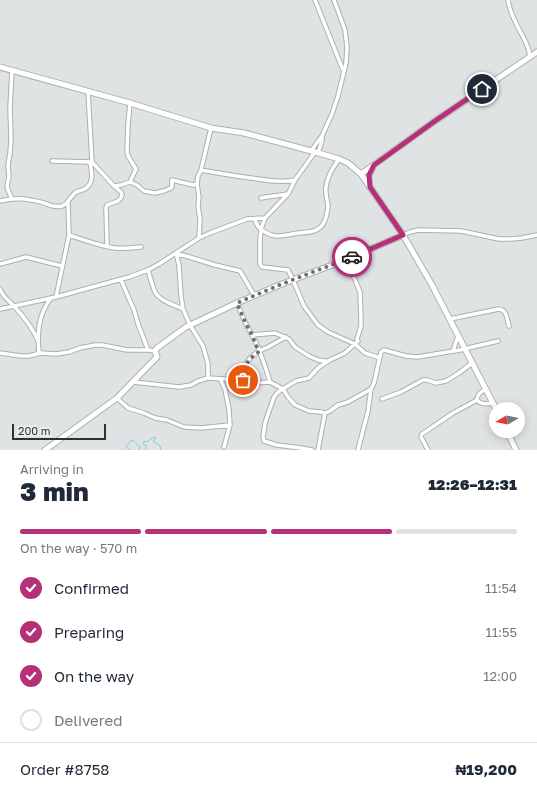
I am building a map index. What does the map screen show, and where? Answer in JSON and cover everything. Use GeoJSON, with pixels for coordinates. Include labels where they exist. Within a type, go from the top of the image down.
{"type":"FeatureCollection","features":[{"type":"Feature","properties":{"kind":"street"},"geometry":{"type":"LineString","coordinates":[[315,0],[344,71]]}},
{"type":"Feature","properties":{"kind":"street"},"geometry":{"type":"LineString","coordinates":[[315,152],[332,114],[338,96],[347,56],[345,30],[334,0]]}},
{"type":"Feature","properties":{"kind":"street"},"geometry":{"type":"LineString","coordinates":[[508,0],[515,22],[529,47],[530,56]]}},
{"type":"Feature","properties":{"kind":"street"},"geometry":{"type":"LineString","coordinates":[[361,174],[435,121],[537,52]]}},
{"type":"Feature","properties":{"kind":"street"},"geometry":{"type":"LineString","coordinates":[[0,67],[130,102],[211,128],[244,134],[315,152],[339,159],[348,164],[361,174],[403,235],[450,319],[493,402]]}},
{"type":"Feature","properties":{"kind":"street"},"geometry":{"type":"LineString","coordinates":[[12,71],[10,108],[11,140],[7,186],[12,199]]}},
{"type":"Feature","properties":{"kind":"street"},"geometry":{"type":"LineString","coordinates":[[0,201],[26,199],[56,207],[63,205],[75,193],[86,188],[91,183],[92,175],[88,91]]}},
{"type":"Feature","properties":{"kind":"street"},"geometry":{"type":"LineString","coordinates":[[130,102],[127,152],[136,169],[130,182]]}},
{"type":"Feature","properties":{"kind":"street"},"geometry":{"type":"LineString","coordinates":[[199,238],[200,219],[197,184],[211,128]]}},
{"type":"Feature","properties":{"kind":"street"},"geometry":{"type":"LineString","coordinates":[[322,136],[322,141],[295,180],[288,194],[265,218],[261,229],[259,257],[260,266],[287,269],[304,306],[318,325],[328,332],[355,344],[364,353],[380,358]]}},
{"type":"Feature","properties":{"kind":"street"},"geometry":{"type":"LineString","coordinates":[[255,219],[256,226],[267,233],[279,236],[317,230],[325,221],[328,210],[326,188],[327,180],[339,159]]}},
{"type":"Feature","properties":{"kind":"street"},"geometry":{"type":"LineString","coordinates":[[52,161],[91,162],[121,192],[121,198],[118,201],[107,205],[106,208],[107,246]]}},
{"type":"Feature","properties":{"kind":"street"},"geometry":{"type":"LineString","coordinates":[[370,187],[369,175],[374,165]]}},
{"type":"Feature","properties":{"kind":"street"},"geometry":{"type":"LineString","coordinates":[[201,170],[270,181],[283,182],[295,180]]}},
{"type":"Feature","properties":{"kind":"street"},"geometry":{"type":"LineString","coordinates":[[114,186],[130,182],[137,185],[144,191],[155,193],[171,188],[172,180],[188,184],[197,184]]}},
{"type":"Feature","properties":{"kind":"street"},"geometry":{"type":"LineString","coordinates":[[261,198],[288,194]]}},
{"type":"Feature","properties":{"kind":"street"},"geometry":{"type":"LineString","coordinates":[[56,298],[69,235],[68,201]]}},
{"type":"Feature","properties":{"kind":"street"},"geometry":{"type":"LineString","coordinates":[[0,310],[56,298],[121,280],[148,270],[176,254],[199,238],[247,219],[265,218]]}},
{"type":"Feature","properties":{"kind":"street"},"geometry":{"type":"LineString","coordinates":[[155,351],[157,348],[190,325],[254,295],[355,256],[410,232],[418,230],[461,231],[511,239],[537,235]]}},
{"type":"Feature","properties":{"kind":"street"},"geometry":{"type":"LineString","coordinates":[[69,235],[107,246],[124,248],[141,247]]}},
{"type":"Feature","properties":{"kind":"street"},"geometry":{"type":"LineString","coordinates":[[176,254],[240,271],[254,295]]}},
{"type":"Feature","properties":{"kind":"street"},"geometry":{"type":"LineString","coordinates":[[176,254],[179,265],[183,309],[206,354],[208,378]]}},
{"type":"Feature","properties":{"kind":"street"},"geometry":{"type":"LineString","coordinates":[[312,450],[277,445],[264,441],[263,437],[265,423],[270,406],[276,395],[296,381],[309,378],[318,368],[345,353],[358,341],[357,339],[361,326],[361,319],[360,292],[353,275],[355,256]]}},
{"type":"Feature","properties":{"kind":"street"},"geometry":{"type":"LineString","coordinates":[[0,264],[26,258],[62,266]]}},
{"type":"Feature","properties":{"kind":"street"},"geometry":{"type":"LineString","coordinates":[[148,270],[156,293],[164,300],[183,309]]}},
{"type":"Feature","properties":{"kind":"street"},"geometry":{"type":"LineString","coordinates":[[121,280],[148,350]]}},
{"type":"Feature","properties":{"kind":"street"},"geometry":{"type":"LineString","coordinates":[[0,289],[2,294],[15,306],[34,331],[38,341],[40,353]]}},
{"type":"Feature","properties":{"kind":"street"},"geometry":{"type":"LineString","coordinates":[[38,341],[41,317],[45,306],[51,298]]}},
{"type":"Feature","properties":{"kind":"street"},"geometry":{"type":"LineString","coordinates":[[237,303],[252,335],[270,382]]}},
{"type":"Feature","properties":{"kind":"street"},"geometry":{"type":"LineString","coordinates":[[450,319],[499,309],[505,312],[509,326]]}},
{"type":"Feature","properties":{"kind":"street"},"geometry":{"type":"LineString","coordinates":[[252,335],[275,333],[286,337],[295,347],[309,356],[324,361],[330,360]]}},
{"type":"Feature","properties":{"kind":"street"},"geometry":{"type":"LineString","coordinates":[[453,351],[458,336]]}},
{"type":"Feature","properties":{"kind":"street"},"geometry":{"type":"LineString","coordinates":[[240,379],[245,364],[251,357],[286,337]]}},
{"type":"Feature","properties":{"kind":"street"},"geometry":{"type":"LineString","coordinates":[[358,450],[368,411],[371,389],[374,383],[381,352],[384,350],[412,357],[465,349],[498,341]]}},
{"type":"Feature","properties":{"kind":"street"},"geometry":{"type":"LineString","coordinates":[[0,353],[21,356],[30,356],[40,353],[56,354],[95,345],[126,350],[155,351]]}},
{"type":"Feature","properties":{"kind":"street"},"geometry":{"type":"LineString","coordinates":[[45,450],[116,398],[156,357],[155,351]]}},
{"type":"Feature","properties":{"kind":"street"},"geometry":{"type":"LineString","coordinates":[[382,398],[400,392],[423,380],[436,383],[446,381],[472,362]]}},
{"type":"Feature","properties":{"kind":"street"},"geometry":{"type":"LineString","coordinates":[[133,382],[179,387],[191,385],[208,378],[240,379],[255,383],[270,382],[283,389],[292,402],[300,407],[309,411],[325,413],[371,389]]}},
{"type":"Feature","properties":{"kind":"street"},"geometry":{"type":"LineString","coordinates":[[220,379],[226,392],[230,425],[224,447]]}},
{"type":"Feature","properties":{"kind":"street"},"geometry":{"type":"LineString","coordinates":[[428,450],[422,440],[422,434],[453,413],[476,400],[479,393],[486,388]]}},
{"type":"Feature","properties":{"kind":"street"},"geometry":{"type":"LineString","coordinates":[[116,398],[128,408],[184,427],[201,428],[230,425]]}},
{"type":"Feature","properties":{"kind":"street"},"geometry":{"type":"LineString","coordinates":[[476,400],[484,404],[489,403]]}},
{"type":"Feature","properties":{"kind":"street"},"geometry":{"type":"LineString","coordinates":[[318,450],[325,413]]}},
{"type":"Feature","properties":{"kind":"street"},"geometry":{"type":"LineString","coordinates":[[510,438],[516,450]]}},
{"type":"Feature","properties":{"kind":"waterway"},"geometry":{"type":"LineString","coordinates":[[145,450],[146,445],[143,443],[154,437],[156,438],[153,441],[160,446],[161,450]]}},
{"type":"Feature","properties":{"kind":"waterway"},"geometry":{"type":"LineString","coordinates":[[130,450],[126,447],[131,440],[140,447],[139,450]]}},
{"type":"Feature","properties":{"kind":"way so far"},"geometry":{"type":"LineString","coordinates":[[243,380],[240,379],[245,364],[254,354],[259,352],[237,303],[352,257]]}},
{"type":"Feature","properties":{"kind":"route"},"geometry":{"type":"LineString","coordinates":[[352,257],[403,235],[370,187],[369,175],[374,165],[482,89]]}}]}
